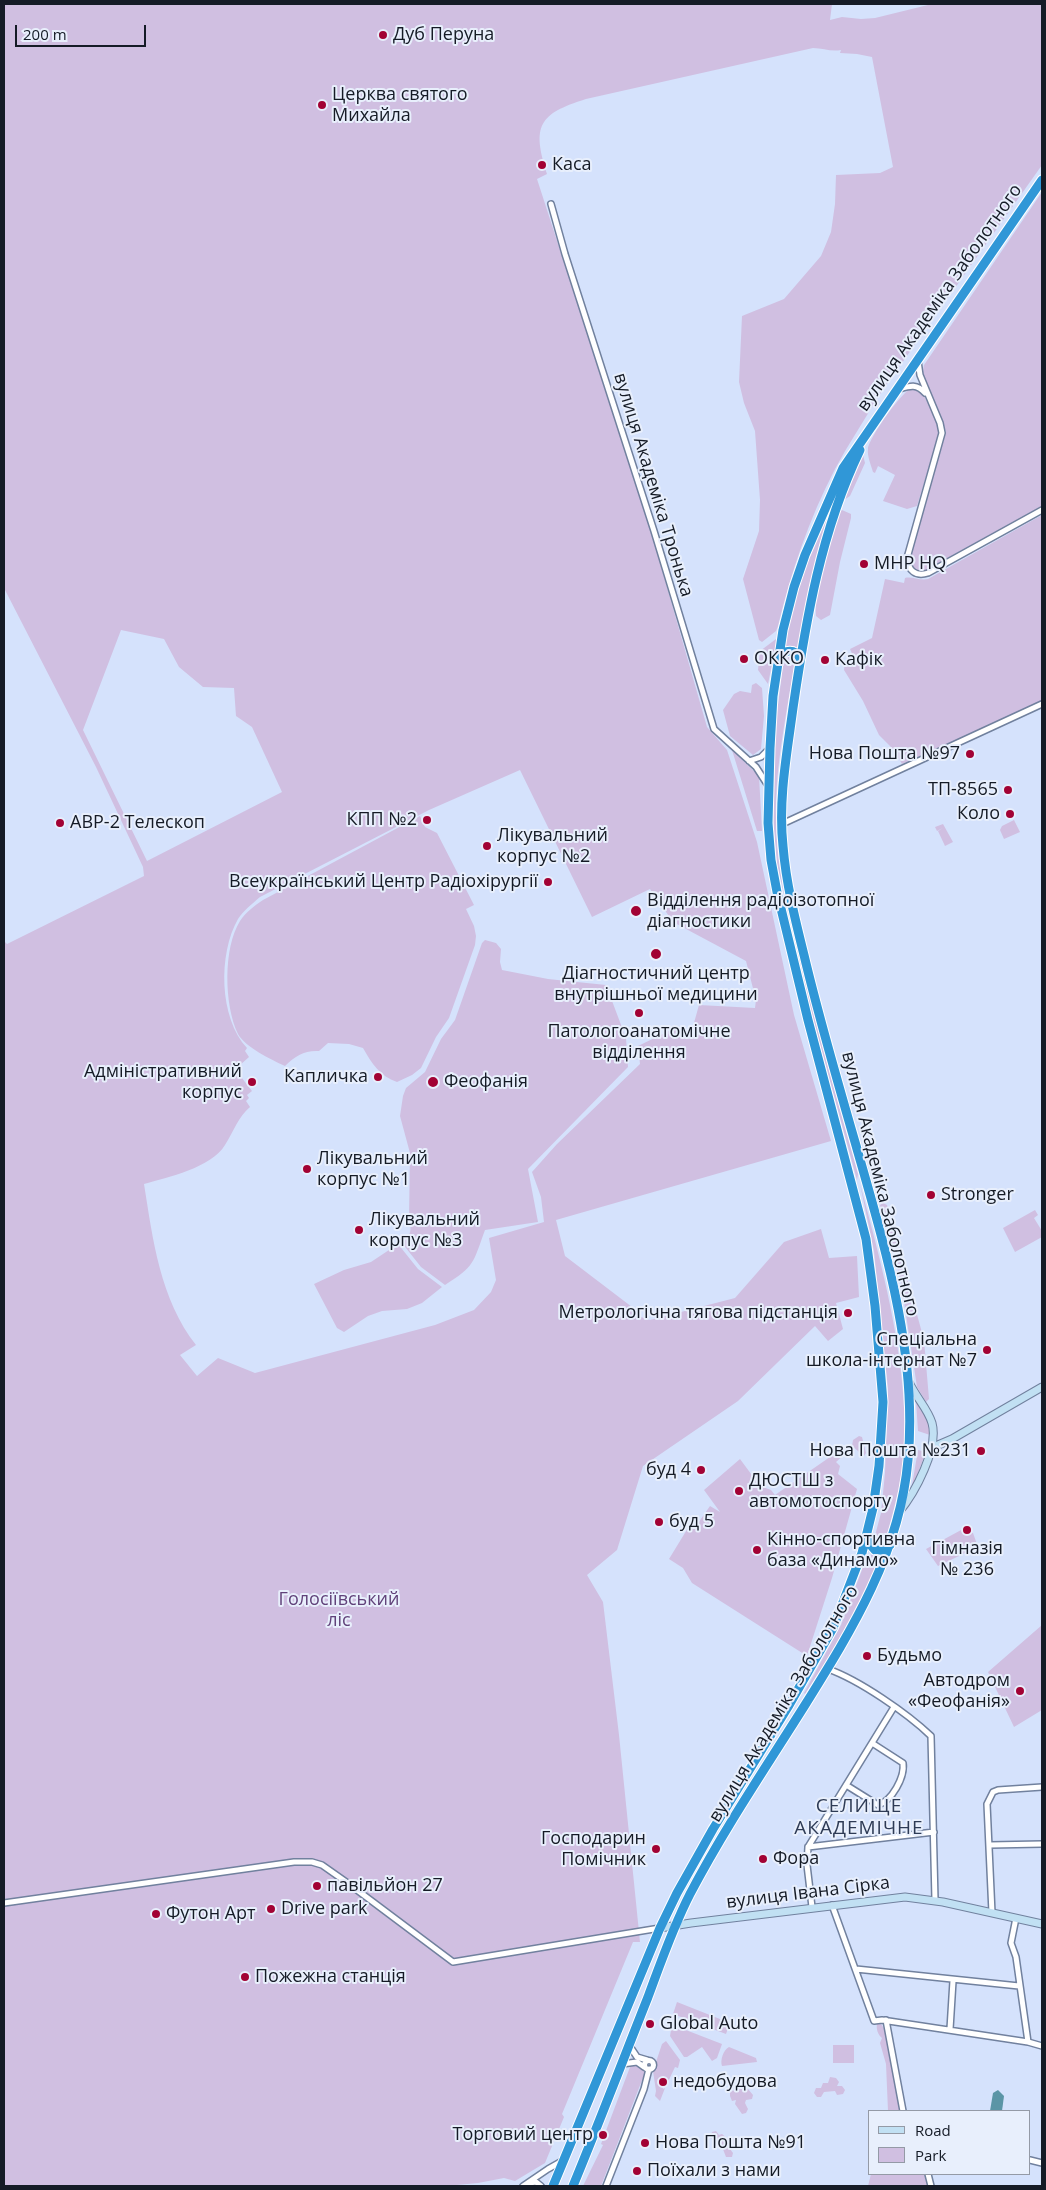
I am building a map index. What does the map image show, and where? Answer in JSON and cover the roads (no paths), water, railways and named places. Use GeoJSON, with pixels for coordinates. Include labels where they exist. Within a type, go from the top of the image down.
{"type":"FeatureCollection","features":[{"type":"Feature","properties":{"kind":"highway","name":"вулиця Академіка Заболотного"},"geometry":{"type":"LineString","coordinates":[[554,2186],[660,1928],[712,1829],[822,1649],[849,1589],[867,1536],[878,1478],[883,1426],[880,1358],[872,1274],[858,1204],[812,1038],[771,860],[768,823],[770,748],[779,658],[783,630],[794,587],[814,530],[843,468],[1042,180]]}},
{"type":"Feature","properties":{"kind":"highway","name":"вулиця Академіка Заболотного"},"geometry":{"type":"LineString","coordinates":[[574,2186],[676,1925],[706,1864],[828,1669],[865,1605],[890,1545],[908,1467],[906,1375],[896,1302],[884,1250],[821,1024],[789,890],[781,824],[788,746],[800,658],[827,531],[842,488],[865,435]]}},
{"type":"Feature","properties":{"kind":"highway"},"geometry":{"type":"LineString","coordinates":[[779,658],[785,652],[790,651],[798,654],[800,658]]}},
{"type":"Feature","properties":{"kind":"highway"},"geometry":{"type":"LineString","coordinates":[[867,1536],[869,1543],[875,1550],[884,1550],[890,1545]]}},
{"type":"Feature","properties":{"kind":"street","name":"вулиця Академіка Тронька"},"geometry":{"type":"LineString","coordinates":[[551,204],[565,254],[654,531],[714,730],[760,772],[769,786]]}},
{"type":"Feature","properties":{"kind":"street"},"geometry":{"type":"LineString","coordinates":[[918,358],[920,375],[940,423],[942,433],[907,558],[907,566],[911,571],[922,575],[928,573],[1042,510]]}},
{"type":"Feature","properties":{"kind":"street"},"geometry":{"type":"LineString","coordinates":[[896,390],[909,386],[918,386],[928,397]]}},
{"type":"Feature","properties":{"kind":"street"},"geometry":{"type":"LineString","coordinates":[[781,824],[1042,704]]}},
{"type":"Feature","properties":{"kind":"street"},"geometry":{"type":"LineString","coordinates":[[749,761],[761,757],[770,748]]}},
{"type":"Feature","properties":{"kind":"street"},"geometry":{"type":"LineString","coordinates":[[899,1512],[915,1489],[931,1448],[933,1436],[932,1423],[914,1393],[906,1375]]}},
{"type":"Feature","properties":{"kind":"street"},"geometry":{"type":"LineString","coordinates":[[931,1448],[952,1439],[1042,1387]]}},
{"type":"Feature","properties":{"kind":"street"},"geometry":{"type":"LineString","coordinates":[[828,1669],[840,1673],[913,1719],[931,1736],[935,1900]]}},
{"type":"Feature","properties":{"kind":"street"},"geometry":{"type":"LineString","coordinates":[[812,1907],[806,1865],[808,1847],[894,1707]]}},
{"type":"Feature","properties":{"kind":"street"},"geometry":{"type":"LineString","coordinates":[[846,1785],[878,1805],[887,1801],[898,1785],[904,1772],[903,1763],[872,1742]]}},
{"type":"Feature","properties":{"kind":"street"},"geometry":{"type":"LineString","coordinates":[[992,1912],[988,1804],[993,1792],[998,1790],[1042,1787]]}},
{"type":"Feature","properties":{"kind":"street"},"geometry":{"type":"LineString","coordinates":[[808,1847],[934,1832]]}},
{"type":"Feature","properties":{"kind":"street"},"geometry":{"type":"LineString","coordinates":[[990,1845],[1042,1844]]}},
{"type":"Feature","properties":{"kind":"street"},"geometry":{"type":"LineString","coordinates":[[4,1903],[294,1862],[312,1862],[322,1865],[349,1884],[453,1962],[660,1928]]}},
{"type":"Feature","properties":{"kind":"street","name":"вулиця Івана Сірка"},"geometry":{"type":"LineString","coordinates":[[660,1928],[812,1907],[896,1898],[935,1900],[1042,1924]]}},
{"type":"Feature","properties":{"kind":"street"},"geometry":{"type":"LineString","coordinates":[[832,1905],[874,2021],[884,2020],[950,2029],[1042,2046]]}},
{"type":"Feature","properties":{"kind":"street"},"geometry":{"type":"LineString","coordinates":[[1016,1918],[1011,1943],[1016,1956],[1028,2042]]}},
{"type":"Feature","properties":{"kind":"street"},"geometry":{"type":"LineString","coordinates":[[856,1970],[1019,1986]]}},
{"type":"Feature","properties":{"kind":"street"},"geometry":{"type":"LineString","coordinates":[[950,2029],[954,1981]]}},
{"type":"Feature","properties":{"kind":"street"},"geometry":{"type":"LineString","coordinates":[[884,2020],[902,2110]]}},
{"type":"Feature","properties":{"kind":"street"},"geometry":{"type":"LineString","coordinates":[[621,2064],[637,2062],[646,2068],[652,2068],[653,2063],[651,2061],[638,2057],[629,2045]]}},
{"type":"Feature","properties":{"kind":"street"},"geometry":{"type":"LineString","coordinates":[[606,2186],[642,2094],[646,2060]]}},
{"type":"Feature","properties":{"kind":"street"},"geometry":{"type":"LineString","coordinates":[[525,2185],[564,2160]]}},
{"type":"Feature","properties":{"kind":"street"},"geometry":{"type":"LineString","coordinates":[[525,2185],[536,2182],[541,2186]]}},
{"type":"Feature","properties":{"kind":"water"},"geometry":{"type":"Polygon","coordinates":[[[998,2090],[1004,2096],[1002,2110],[990,2110],[993,2093],[998,2090]]]}},
{"type":"Feature","properties":{"kind":"place","name":"Дуб Перуна"},"geometry":{"type":"Point","coordinates":[383,35]}},
{"type":"Feature","properties":{"kind":"place","name":"Церква святого Михайла"},"geometry":{"type":"Point","coordinates":[322,105]}},
{"type":"Feature","properties":{"kind":"place","name":"Каса"},"geometry":{"type":"Point","coordinates":[542,165]}},
{"type":"Feature","properties":{"kind":"place","name":"MHP HQ"},"geometry":{"type":"Point","coordinates":[864,564]}},
{"type":"Feature","properties":{"kind":"place","name":"ОККО"},"geometry":{"type":"Point","coordinates":[744,659]}},
{"type":"Feature","properties":{"kind":"place","name":"Кафік"},"geometry":{"type":"Point","coordinates":[825,660]}},
{"type":"Feature","properties":{"kind":"place","name":"Нова Пошта №97"},"geometry":{"type":"Point","coordinates":[970,754]}},
{"type":"Feature","properties":{"kind":"place","name":"ТП-8565"},"geometry":{"type":"Point","coordinates":[1008,790]}},
{"type":"Feature","properties":{"kind":"place","name":"Коло"},"geometry":{"type":"Point","coordinates":[1010,814]}},
{"type":"Feature","properties":{"kind":"place","name":"КПП №2"},"geometry":{"type":"Point","coordinates":[427,820]}},
{"type":"Feature","properties":{"kind":"place","name":"АВР-2 Телескоп"},"geometry":{"type":"Point","coordinates":[60,823]}},
{"type":"Feature","properties":{"kind":"place","name":"Лікувальний корпус №2"},"geometry":{"type":"Point","coordinates":[487,846]}},
{"type":"Feature","properties":{"kind":"place","name":"Всеукраїнський Центр Радіохірургії"},"geometry":{"type":"Point","coordinates":[548,882]}},
{"type":"Feature","properties":{"kind":"place","name":"Відділення радіоізотопної діагностики"},"geometry":{"type":"Point","coordinates":[636,911]}},
{"type":"Feature","properties":{"kind":"place","name":"Діагностичний центр внутрішньої медицини"},"geometry":{"type":"Point","coordinates":[656,954]}},
{"type":"Feature","properties":{"kind":"place","name":"Патологоанатомічне відділення"},"geometry":{"type":"Point","coordinates":[639,1013]}},
{"type":"Feature","properties":{"kind":"place","name":"Капличка"},"geometry":{"type":"Point","coordinates":[378,1077]}},
{"type":"Feature","properties":{"kind":"place","name":"Адміністративний корпус"},"geometry":{"type":"Point","coordinates":[252,1082]}},
{"type":"Feature","properties":{"kind":"place","name":"Феофанія"},"geometry":{"type":"Point","coordinates":[433,1082]}},
{"type":"Feature","properties":{"kind":"place","name":"Лікувальний корпус №1"},"geometry":{"type":"Point","coordinates":[307,1169]}},
{"type":"Feature","properties":{"kind":"place","name":"Stronger"},"geometry":{"type":"Point","coordinates":[931,1195]}},
{"type":"Feature","properties":{"kind":"place","name":"Лікувальний корпус №3"},"geometry":{"type":"Point","coordinates":[359,1230]}},
{"type":"Feature","properties":{"kind":"place","name":"Метрологічна тягова підстанція"},"geometry":{"type":"Point","coordinates":[848,1313]}},
{"type":"Feature","properties":{"kind":"place","name":"Спеціальна школа-інтернат №7"},"geometry":{"type":"Point","coordinates":[987,1350]}},
{"type":"Feature","properties":{"kind":"place","name":"Нова Пошта №231"},"geometry":{"type":"Point","coordinates":[981,1451]}},
{"type":"Feature","properties":{"kind":"place","name":"буд 4"},"geometry":{"type":"Point","coordinates":[701,1470]}},
{"type":"Feature","properties":{"kind":"place","name":"ДЮСТШ з автомотоспорту"},"geometry":{"type":"Point","coordinates":[739,1491]}},
{"type":"Feature","properties":{"kind":"place","name":"буд 5"},"geometry":{"type":"Point","coordinates":[659,1522]}},
{"type":"Feature","properties":{"kind":"place","name":"Гімназія № 236"},"geometry":{"type":"Point","coordinates":[967,1530]}},
{"type":"Feature","properties":{"kind":"place","name":"Кінно-спортивна база «Динамо»"},"geometry":{"type":"Point","coordinates":[757,1550]}},
{"type":"Feature","properties":{"kind":"place","name":"Будьмо"},"geometry":{"type":"Point","coordinates":[867,1656]}},
{"type":"Feature","properties":{"kind":"place","name":"Автодром «Феофанія»"},"geometry":{"type":"Point","coordinates":[1020,1691]}},
{"type":"Feature","properties":{"kind":"place","name":"Господарин Помічник"},"geometry":{"type":"Point","coordinates":[656,1849]}},
{"type":"Feature","properties":{"kind":"place","name":"Фора"},"geometry":{"type":"Point","coordinates":[763,1859]}},
{"type":"Feature","properties":{"kind":"place","name":"павільйон 27"},"geometry":{"type":"Point","coordinates":[317,1886]}},
{"type":"Feature","properties":{"kind":"place","name":"Drive park"},"geometry":{"type":"Point","coordinates":[271,1909]}},
{"type":"Feature","properties":{"kind":"place","name":"Футон Арт"},"geometry":{"type":"Point","coordinates":[156,1914]}},
{"type":"Feature","properties":{"kind":"place","name":"Пожежна станція"},"geometry":{"type":"Point","coordinates":[245,1977]}},
{"type":"Feature","properties":{"kind":"place","name":"Global Auto"},"geometry":{"type":"Point","coordinates":[650,2024]}},
{"type":"Feature","properties":{"kind":"place","name":"недобудова"},"geometry":{"type":"Point","coordinates":[663,2082]}},
{"type":"Feature","properties":{"kind":"place","name":"Торговий центр"},"geometry":{"type":"Point","coordinates":[603,2135]}},
{"type":"Feature","properties":{"kind":"place","name":"Нова Пошта №91"},"geometry":{"type":"Point","coordinates":[645,2143]}},
{"type":"Feature","properties":{"kind":"place","name":"Поїхали з нами"},"geometry":{"type":"Point","coordinates":[637,2171]}},
{"type":"Feature","properties":{"kind":"district","name":"СЕЛИЩЕ АКАДЕМІЧНЕ"},"geometry":{"type":"Point","coordinates":[859,1818]}},
{"type":"Feature","properties":{"kind":"park label","name":"Голосіївський ліс"},"geometry":{"type":"Point","coordinates":[339,1610]}}]}
